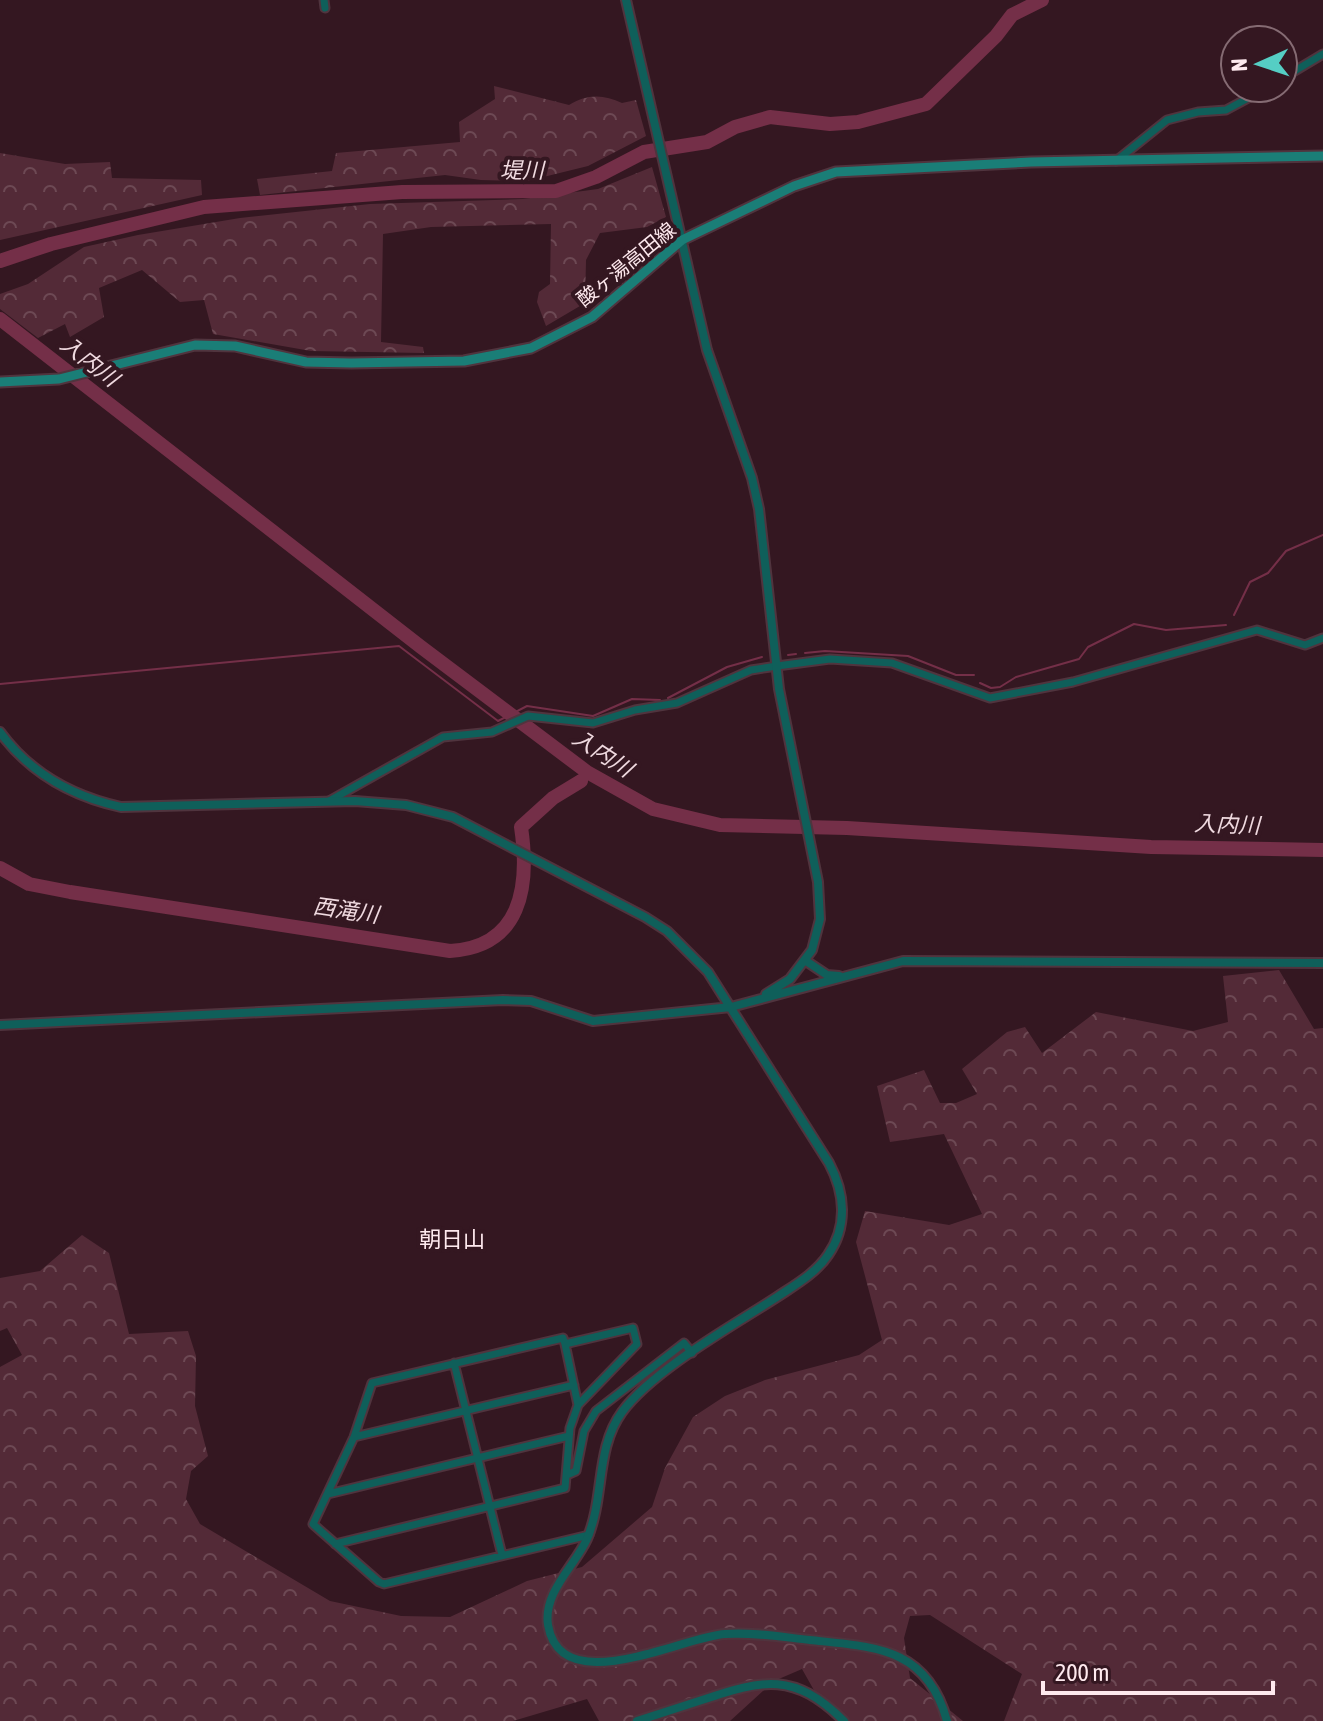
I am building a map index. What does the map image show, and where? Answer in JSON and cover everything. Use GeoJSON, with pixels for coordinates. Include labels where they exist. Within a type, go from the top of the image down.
{"type":"FeatureCollection","features":[{"type":"Feature","properties":{"kind":"main road","name":"酸ヶ湯高田線"},"geometry":{"type":"LineString","coordinates":[[0,382],[59,379],[195,345],[235,346],[306,362],[437,363],[499,356],[531,348],[575,328],[682,240],[780,192],[836,172],[1323,156]]}},
{"type":"Feature","properties":{"kind":"street"},"geometry":{"type":"LineString","coordinates":[[626,0],[707,350],[756,494],[777,666],[821,906],[818,935],[806,961],[790,979],[755,1000]]}},
{"type":"Feature","properties":{"kind":"street"},"geometry":{"type":"LineString","coordinates":[[1299,68],[1323,54]]}},
{"type":"Feature","properties":{"kind":"street"},"geometry":{"type":"LineString","coordinates":[[1116,161],[1167,120],[1198,112],[1226,110],[1237,104]]}},
{"type":"Feature","properties":{"kind":"street"},"geometry":{"type":"LineString","coordinates":[[329,801],[443,737],[492,732],[528,716],[593,723],[635,710],[677,703],[751,670],[830,659],[892,663],[990,698],[1073,682],[1257,630],[1305,645],[1323,638]]}},
{"type":"Feature","properties":{"kind":"street"},"geometry":{"type":"LineString","coordinates":[[0,732],[21,757],[43,776],[87,799],[121,807],[329,801],[430,810],[453,817],[519,849],[667,931],[708,972],[829,1163],[840,1189],[842,1217],[835,1244],[818,1267],[692,1353],[636,1396],[615,1422],[606,1444],[598,1503],[589,1535],[555,1592],[548,1616],[554,1641],[576,1660],[596,1664],[724,1634],[882,1649],[910,1662],[931,1681],[947,1721]]}},
{"type":"Feature","properties":{"kind":"street"},"geometry":{"type":"LineString","coordinates":[[806,961],[827,975],[843,977]]}},
{"type":"Feature","properties":{"kind":"street"},"geometry":{"type":"LineString","coordinates":[[0,1025],[503,1000],[531,1001],[593,1021],[731,1007],[903,961],[1323,963]]}},
{"type":"Feature","properties":{"kind":"street"},"geometry":{"type":"LineString","coordinates":[[335,1544],[565,1488],[569,1436],[578,1405],[637,1342],[633,1328],[565,1344]]}},
{"type":"Feature","properties":{"kind":"street"},"geometry":{"type":"LineString","coordinates":[[578,1405],[563,1338],[372,1383],[354,1437],[314,1525],[381,1584],[589,1535]]}},
{"type":"Feature","properties":{"kind":"street"},"geometry":{"type":"LineString","coordinates":[[567,1475],[576,1471],[584,1431],[596,1411],[684,1343],[692,1353]]}},
{"type":"Feature","properties":{"kind":"street"},"geometry":{"type":"LineString","coordinates":[[454,1363],[502,1555]]}},
{"type":"Feature","properties":{"kind":"street"},"geometry":{"type":"LineString","coordinates":[[354,1437],[574,1385]]}},
{"type":"Feature","properties":{"kind":"street"},"geometry":{"type":"LineString","coordinates":[[328,1494],[569,1436]]}},
{"type":"Feature","properties":{"kind":"street"},"geometry":{"type":"LineString","coordinates":[[637,1721],[739,1686],[765,1682],[800,1689],[822,1700],[844,1721]]}},
{"type":"Feature","properties":{"kind":"green space"},"geometry":{"type":"Polygon","coordinates":[[[494,86],[569,105],[595,96],[622,103],[636,100],[646,136],[588,166],[527,181],[445,175],[260,195],[257,179],[332,171],[336,153],[460,142],[459,122],[495,99],[494,86]]]}},
{"type":"Feature","properties":{"kind":"green space"},"geometry":{"type":"Polygon","coordinates":[[[0,153],[65,164],[110,162],[112,178],[201,180],[202,195],[0,240],[0,153]]]}},
{"type":"Feature","properties":{"kind":"green space"},"geometry":{"type":"Polygon","coordinates":[[[652,167],[666,217],[647,227],[600,233],[586,260],[585,303],[546,326],[537,302],[539,292],[550,284],[551,224],[431,227],[383,234],[381,342],[423,347],[424,353],[311,351],[213,334],[204,300],[180,302],[142,270],[99,288],[104,317],[70,337],[65,324],[38,338],[0,309],[0,294],[28,284],[84,247],[138,235],[240,218],[370,204],[523,199],[598,189],[652,167]]]}},
{"type":"Feature","properties":{"kind":"green space"},"geometry":{"type":"Polygon","coordinates":[[[1279,970],[1314,1029],[1323,1028],[1323,1721],[1004,1721],[1022,1674],[930,1615],[910,1616],[904,1638],[910,1678],[963,1721],[839,1721],[815,1692],[802,1669],[774,1681],[730,1721],[599,1721],[587,1699],[513,1721],[0,1721],[0,1367],[22,1355],[7,1328],[0,1331],[0,1278],[40,1271],[82,1235],[109,1253],[129,1334],[188,1331],[196,1356],[195,1406],[208,1456],[191,1471],[186,1499],[200,1524],[330,1601],[401,1616],[450,1617],[527,1581],[582,1567],[652,1507],[665,1468],[693,1417],[725,1396],[765,1380],[859,1355],[882,1340],[856,1242],[865,1211],[949,1225],[982,1214],[944,1134],[890,1142],[877,1086],[924,1070],[940,1103],[956,1103],[977,1094],[962,1069],[1007,1032],[1025,1027],[1042,1053],[1096,1012],[1193,1031],[1228,1022],[1223,976],[1279,970]]]}},
{"type":"Feature","properties":{"kind":"waterway","name":"堤川"},"geometry":{"type":"LineString","coordinates":[[0,261],[51,244],[204,207],[402,192],[556,191],[596,177],[644,152],[707,142],[735,127],[770,117],[830,124],[858,122],[926,104],[996,36],[1012,15],[1042,0]]}},
{"type":"Feature","properties":{"kind":"waterway","name":"入内川"},"geometry":{"type":"LineString","coordinates":[[0,319],[421,647],[587,772],[653,809],[720,825],[847,828],[1151,847],[1323,850]]}},
{"type":"Feature","properties":{"kind":"waterway"},"geometry":{"type":"LineString","coordinates":[[1234,615],[1250,582],[1268,573],[1286,551],[1323,535]]}},
{"type":"Feature","properties":{"kind":"waterway"},"geometry":{"type":"LineString","coordinates":[[980,683],[991,688],[1000,687],[1016,677],[1079,659],[1088,647],[1134,624],[1166,630],[1226,625]]}},
{"type":"Feature","properties":{"kind":"waterway"},"geometry":{"type":"LineString","coordinates":[[0,684],[399,646],[498,721],[527,706],[593,716],[632,699],[660,700]]}},
{"type":"Feature","properties":{"kind":"waterway"},"geometry":{"type":"LineString","coordinates":[[805,653],[825,651],[908,656],[956,675],[974,675]]}},
{"type":"Feature","properties":{"kind":"waterway"},"geometry":{"type":"LineString","coordinates":[[788,655],[796,654]]}},
{"type":"Feature","properties":{"kind":"waterway"},"geometry":{"type":"LineString","coordinates":[[668,698],[727,667],[762,657]]}},
{"type":"Feature","properties":{"kind":"waterway","name":"西滝川"},"geometry":{"type":"LineString","coordinates":[[0,868],[29,884],[70,892],[450,951],[474,947],[506,926],[516,910],[521,892],[524,871],[521,827],[553,798],[581,781]]}},
{"type":"Feature","properties":{"kind":"district","name":"朝日山"},"geometry":{"type":"Point","coordinates":[452,1239]}}]}
